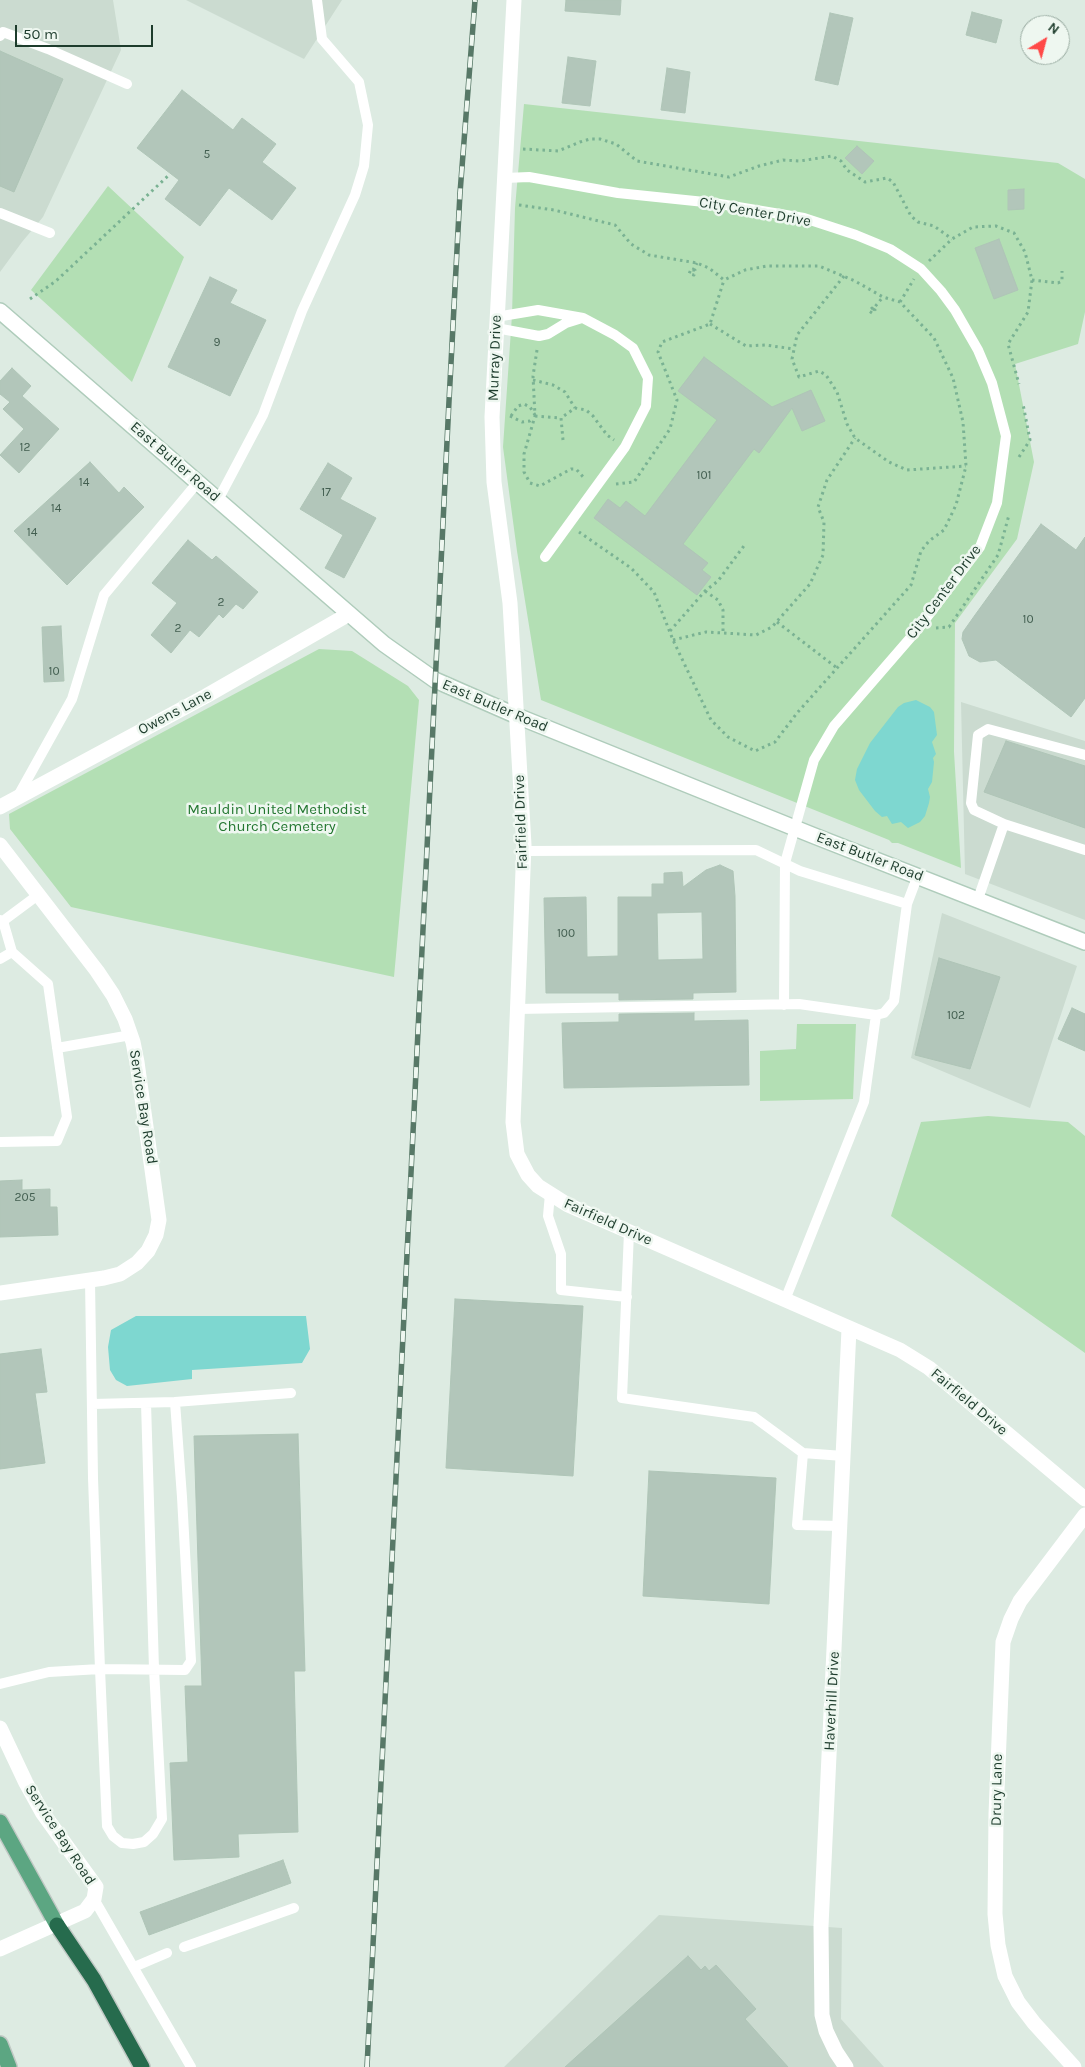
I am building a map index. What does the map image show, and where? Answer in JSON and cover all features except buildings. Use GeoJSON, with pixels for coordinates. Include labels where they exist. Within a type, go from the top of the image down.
{"type":"FeatureCollection","features":[{"type":"Feature","properties":{"kind":"highway"},"geometry":{"type":"LineString","coordinates":[[57,1925],[94,1980],[142,2067]]}},
{"type":"Feature","properties":{"kind":"main road"},"geometry":{"type":"LineString","coordinates":[[0,1822],[57,1925]]}},
{"type":"Feature","properties":{"kind":"main road"},"geometry":{"type":"LineString","coordinates":[[0,2044],[9,2067]]}},
{"type":"Feature","properties":{"kind":"street","name":"Murray Drive"},"geometry":{"type":"LineString","coordinates":[[514,0],[492,417],[494,482],[510,602],[517,716]]}},
{"type":"Feature","properties":{"kind":"street","name":"East Butler Road"},"geometry":{"type":"LineString","coordinates":[[0,311],[384,644],[435,680],[517,716],[1085,942]]}},
{"type":"Feature","properties":{"kind":"street","name":"Owens Lane"},"geometry":{"type":"LineString","coordinates":[[0,807],[206,696],[349,614]]}},
{"type":"Feature","properties":{"kind":"street","name":"Fairfield Drive"},"geometry":{"type":"LineString","coordinates":[[517,716],[524,851],[512,1122],[514,1146],[528,1175],[550,1194],[568,1205],[900,1350],[929,1368],[1085,1499]]}},
{"type":"Feature","properties":{"kind":"street","name":"Service Bay Road"},"geometry":{"type":"LineString","coordinates":[[0,845],[97,971],[113,995],[131,1035],[137,1062],[159,1220],[156,1235],[148,1251],[137,1264],[120,1274],[0,1294]]}},
{"type":"Feature","properties":{"kind":"street","name":"Haverhill Drive"},"geometry":{"type":"LineString","coordinates":[[846,2067],[826,2031],[821,2002],[821,1926],[849,1329]]}},
{"type":"Feature","properties":{"kind":"street","name":"Drury Lane"},"geometry":{"type":"LineString","coordinates":[[1074,2067],[1034,2023],[1018,2002],[1005,1976],[998,1945],[995,1914],[996,1814],[1003,1642],[1020,1601],[1085,1515]]}},
{"type":"Feature","properties":{"kind":"street","name":"Service Bay Road"},"geometry":{"type":"LineString","coordinates":[[0,1728],[26,1784],[42,1812],[92,1878],[96,1887],[94,1899],[85,1911],[0,1949]]}},
{"type":"Feature","properties":{"kind":"lane"},"geometry":{"type":"LineString","coordinates":[[218,500],[262,415],[302,311],[355,195],[364,166],[368,125],[359,82],[322,39],[317,0]]}},
{"type":"Feature","properties":{"kind":"lane"},"geometry":{"type":"LineString","coordinates":[[0,36],[3,32],[72,59],[127,84]]}},
{"type":"Feature","properties":{"kind":"lane","name":"City Center Drive"},"geometry":{"type":"LineString","coordinates":[[505,178],[530,177],[618,193],[714,203],[804,218],[890,248],[921,269],[956,310],[978,350],[992,383],[1006,436],[997,502],[980,546],[918,629],[834,726],[814,760],[785,863],[784,1004]]}},
{"type":"Feature","properties":{"kind":"lane"},"geometry":{"type":"LineString","coordinates":[[0,213],[50,233]]}},
{"type":"Feature","properties":{"kind":"lane"},"geometry":{"type":"LineString","coordinates":[[496,323],[538,310],[582,318],[616,335],[633,348],[648,378],[646,406],[624,447],[546,557]]}},
{"type":"Feature","properties":{"kind":"lane"},"geometry":{"type":"LineString","coordinates":[[496,323],[539,336],[548,334],[566,323],[582,318]]}},
{"type":"Feature","properties":{"kind":"lane"},"geometry":{"type":"LineString","coordinates":[[18,796],[72,700],[104,595],[198,482]]}},
{"type":"Feature","properties":{"kind":"lane"},"geometry":{"type":"LineString","coordinates":[[1085,755],[988,729],[978,735],[970,803],[974,810],[1004,824],[1085,850]]}},
{"type":"Feature","properties":{"kind":"lane"},"geometry":{"type":"LineString","coordinates":[[978,899],[1004,824]]}},
{"type":"Feature","properties":{"kind":"lane"},"geometry":{"type":"LineString","coordinates":[[524,851],[756,850],[800,871],[906,904]]}},
{"type":"Feature","properties":{"kind":"lane"},"geometry":{"type":"LineString","coordinates":[[517,1009],[799,1004],[876,1015],[884,1013],[894,1001],[906,904],[918,875]]}},
{"type":"Feature","properties":{"kind":"lane"},"geometry":{"type":"LineString","coordinates":[[0,1142],[57,1141],[67,1117],[48,984],[12,952],[1,920],[38,895]]}},
{"type":"Feature","properties":{"kind":"lane"},"geometry":{"type":"LineString","coordinates":[[0,959],[12,952]]}},
{"type":"Feature","properties":{"kind":"lane"},"geometry":{"type":"LineString","coordinates":[[785,1300],[864,1102],[876,1015]]}},
{"type":"Feature","properties":{"kind":"lane"},"geometry":{"type":"LineString","coordinates":[[57,1048],[131,1035]]}},
{"type":"Feature","properties":{"kind":"lane"},"geometry":{"type":"LineString","coordinates":[[550,1194],[548,1216],[561,1254],[561,1290],[627,1297]]}},
{"type":"Feature","properties":{"kind":"lane"},"geometry":{"type":"LineString","coordinates":[[630,1232],[622,1398],[754,1417],[803,1453],[843,1456]]}},
{"type":"Feature","properties":{"kind":"lane"},"geometry":{"type":"LineString","coordinates":[[90,1280],[100,1669],[107,1826],[113,1836],[122,1843],[133,1844],[144,1842],[153,1834],[162,1819],[154,1669],[146,1403]]}},
{"type":"Feature","properties":{"kind":"lane"},"geometry":{"type":"LineString","coordinates":[[92,1404],[174,1402],[292,1393]]}},
{"type":"Feature","properties":{"kind":"lane"},"geometry":{"type":"LineString","coordinates":[[0,1684],[49,1672],[100,1669],[184,1670],[191,1662],[182,1497],[174,1402]]}},
{"type":"Feature","properties":{"kind":"lane"},"geometry":{"type":"LineString","coordinates":[[803,1453],[797,1525],[840,1526]]}},
{"type":"Feature","properties":{"kind":"lane"},"geometry":{"type":"LineString","coordinates":[[94,1899],[191,2067]]}},
{"type":"Feature","properties":{"kind":"lane"},"geometry":{"type":"LineString","coordinates":[[184,1947],[294,1908]]}},
{"type":"Feature","properties":{"kind":"lane"},"geometry":{"type":"LineString","coordinates":[[134,1967],[167,1952]]}},
{"type":"Feature","properties":{"kind":"path"},"geometry":{"type":"LineString","coordinates":[[519,149],[558,151],[590,139],[600,139],[616,144],[636,161],[729,177],[783,160],[800,161],[832,156],[841,161],[847,170],[865,182],[887,178],[893,182],[910,216],[918,222],[934,226],[952,239]]}},
{"type":"Feature","properties":{"kind":"path"},"geometry":{"type":"LineString","coordinates":[[30,299],[56,281],[170,174]]}},
{"type":"Feature","properties":{"kind":"path"},"geometry":{"type":"LineString","coordinates":[[514,204],[554,210],[615,225],[631,244],[649,256],[697,263],[709,268],[724,280]]}},
{"type":"Feature","properties":{"kind":"path"},"geometry":{"type":"LineString","coordinates":[[928,262],[952,239],[974,227],[996,226],[1014,233],[1025,252],[1032,280],[1028,312],[1008,344],[1019,384]]}},
{"type":"Feature","properties":{"kind":"path"},"geometry":{"type":"LineString","coordinates":[[693,270],[697,263]]}},
{"type":"Feature","properties":{"kind":"path"},"geometry":{"type":"LineString","coordinates":[[584,525],[579,532],[631,568],[654,592],[673,640],[711,720],[728,737],[755,751],[775,742],[797,713],[911,585],[921,551],[929,541],[944,530],[956,505],[966,466],[963,422],[953,378],[934,338],[900,302],[883,297],[844,276],[819,266],[768,266],[745,270],[724,280],[710,324]]}},
{"type":"Feature","properties":{"kind":"path"},"geometry":{"type":"LineString","coordinates":[[1032,280],[1058,283],[1062,280],[1062,271]]}},
{"type":"Feature","properties":{"kind":"path"},"geometry":{"type":"LineString","coordinates":[[844,276],[797,335],[792,359],[799,377],[819,371],[826,375],[837,392],[847,424],[855,438],[889,462],[907,470],[966,466]]}},
{"type":"Feature","properties":{"kind":"path"},"geometry":{"type":"LineString","coordinates":[[900,302],[914,279]]}},
{"type":"Feature","properties":{"kind":"path"},"geometry":{"type":"LineString","coordinates":[[873,309],[883,297]]}},
{"type":"Feature","properties":{"kind":"path"},"geometry":{"type":"LineString","coordinates":[[710,324],[746,346],[764,345],[794,349]]}},
{"type":"Feature","properties":{"kind":"path"},"geometry":{"type":"LineString","coordinates":[[611,490],[616,483],[634,482],[670,429],[677,400],[658,352],[662,342],[710,324]]}},
{"type":"Feature","properties":{"kind":"path"},"geometry":{"type":"LineString","coordinates":[[539,336],[533,380],[536,416],[524,454],[524,472],[530,484],[540,486],[571,469],[576,469],[594,488]]}},
{"type":"Feature","properties":{"kind":"path"},"geometry":{"type":"LineString","coordinates":[[533,380],[554,385],[565,392],[575,408]]}},
{"type":"Feature","properties":{"kind":"path"},"geometry":{"type":"LineString","coordinates":[[511,416],[518,406],[524,404],[530,407],[536,416]]}},
{"type":"Feature","properties":{"kind":"path"},"geometry":{"type":"LineString","coordinates":[[506,416],[511,416],[522,422],[530,421],[536,416],[561,418],[575,408],[586,410],[593,416],[607,435],[624,447]]}},
{"type":"Feature","properties":{"kind":"path"},"geometry":{"type":"LineString","coordinates":[[561,418],[563,440]]}},
{"type":"Feature","properties":{"kind":"path"},"geometry":{"type":"LineString","coordinates":[[673,640],[706,632],[756,635],[772,627],[777,622],[810,584],[823,555],[824,522],[818,507],[827,480],[855,438]]}},
{"type":"Feature","properties":{"kind":"path"},"geometry":{"type":"LineString","coordinates":[[670,631],[705,591],[718,581],[746,543]]}},
{"type":"Feature","properties":{"kind":"path"},"geometry":{"type":"LineString","coordinates":[[705,591],[718,600],[723,610],[723,633]]}},
{"type":"Feature","properties":{"kind":"path"},"geometry":{"type":"LineString","coordinates":[[777,622],[837,668]]}},
{"type":"Feature","properties":{"kind":"shaded area"},"geometry":{"type":"Polygon","coordinates":[[[0,0],[113,0],[121,50],[43,217],[0,272],[0,0]]]}},
{"type":"Feature","properties":{"kind":"shaded area"},"geometry":{"type":"Polygon","coordinates":[[[186,0],[342,0],[304,59],[186,0]]]}},
{"type":"Feature","properties":{"kind":"shaded area"},"geometry":{"type":"Polygon","coordinates":[[[961,702],[1085,741],[1085,920],[965,874],[961,702]]]}},
{"type":"Feature","properties":{"kind":"shaded area"},"geometry":{"type":"Polygon","coordinates":[[[942,913],[1077,966],[1030,1108],[911,1058],[942,913]]]}},
{"type":"Feature","properties":{"kind":"shaded area"},"geometry":{"type":"Polygon","coordinates":[[[659,1915],[842,1928],[841,2019],[884,2067],[504,2067],[659,1915]]]}},
{"type":"Feature","properties":{"kind":"green space"},"geometry":{"type":"Polygon","coordinates":[[[524,104],[1058,163],[1085,179],[1085,312],[1078,344],[1015,364],[1034,462],[1017,539],[955,623],[954,752],[961,868],[898,843],[892,843],[889,840],[541,700],[517,551],[503,447],[512,315],[515,208],[524,104]]]}},
{"type":"Feature","properties":{"kind":"green space"},"geometry":{"type":"Polygon","coordinates":[[[108,186],[184,257],[132,382],[31,290],[108,186]]]}},
{"type":"Feature","properties":{"kind":"green space","name":"Mauldin United Methodist Church Cemetery"},"geometry":{"type":"Polygon","coordinates":[[[319,649],[352,651],[408,686],[419,700],[394,977],[71,907],[10,829],[9,814],[319,649]]]}},
{"type":"Feature","properties":{"kind":"green space"},"geometry":{"type":"Polygon","coordinates":[[[797,1024],[856,1024],[853,1099],[760,1101],[760,1051],[796,1049],[797,1024]]]}},
{"type":"Feature","properties":{"kind":"green space"},"geometry":{"type":"Polygon","coordinates":[[[988,1116],[1068,1122],[1085,1136],[1085,1353],[891,1216],[921,1122],[988,1116]]]}},
{"type":"Feature","properties":{"kind":"water"},"geometry":{"type":"Polygon","coordinates":[[[916,700],[930,707],[934,712],[937,735],[932,742],[936,754],[933,758],[932,782],[928,789],[930,797],[925,816],[920,822],[908,828],[901,822],[892,824],[887,816],[882,817],[875,811],[859,790],[855,780],[857,769],[870,743],[898,707],[904,703],[916,700]]]}},
{"type":"Feature","properties":{"kind":"water"},"geometry":{"type":"Polygon","coordinates":[[[136,1316],[306,1316],[310,1349],[302,1363],[192,1370],[192,1379],[127,1386],[116,1380],[110,1370],[108,1347],[111,1330],[136,1316]]]}},
{"type":"Feature","properties":{"kind":"railway"},"geometry":{"type":"LineString","coordinates":[[367,2067],[449,401],[460,193],[475,0]]}}]}
